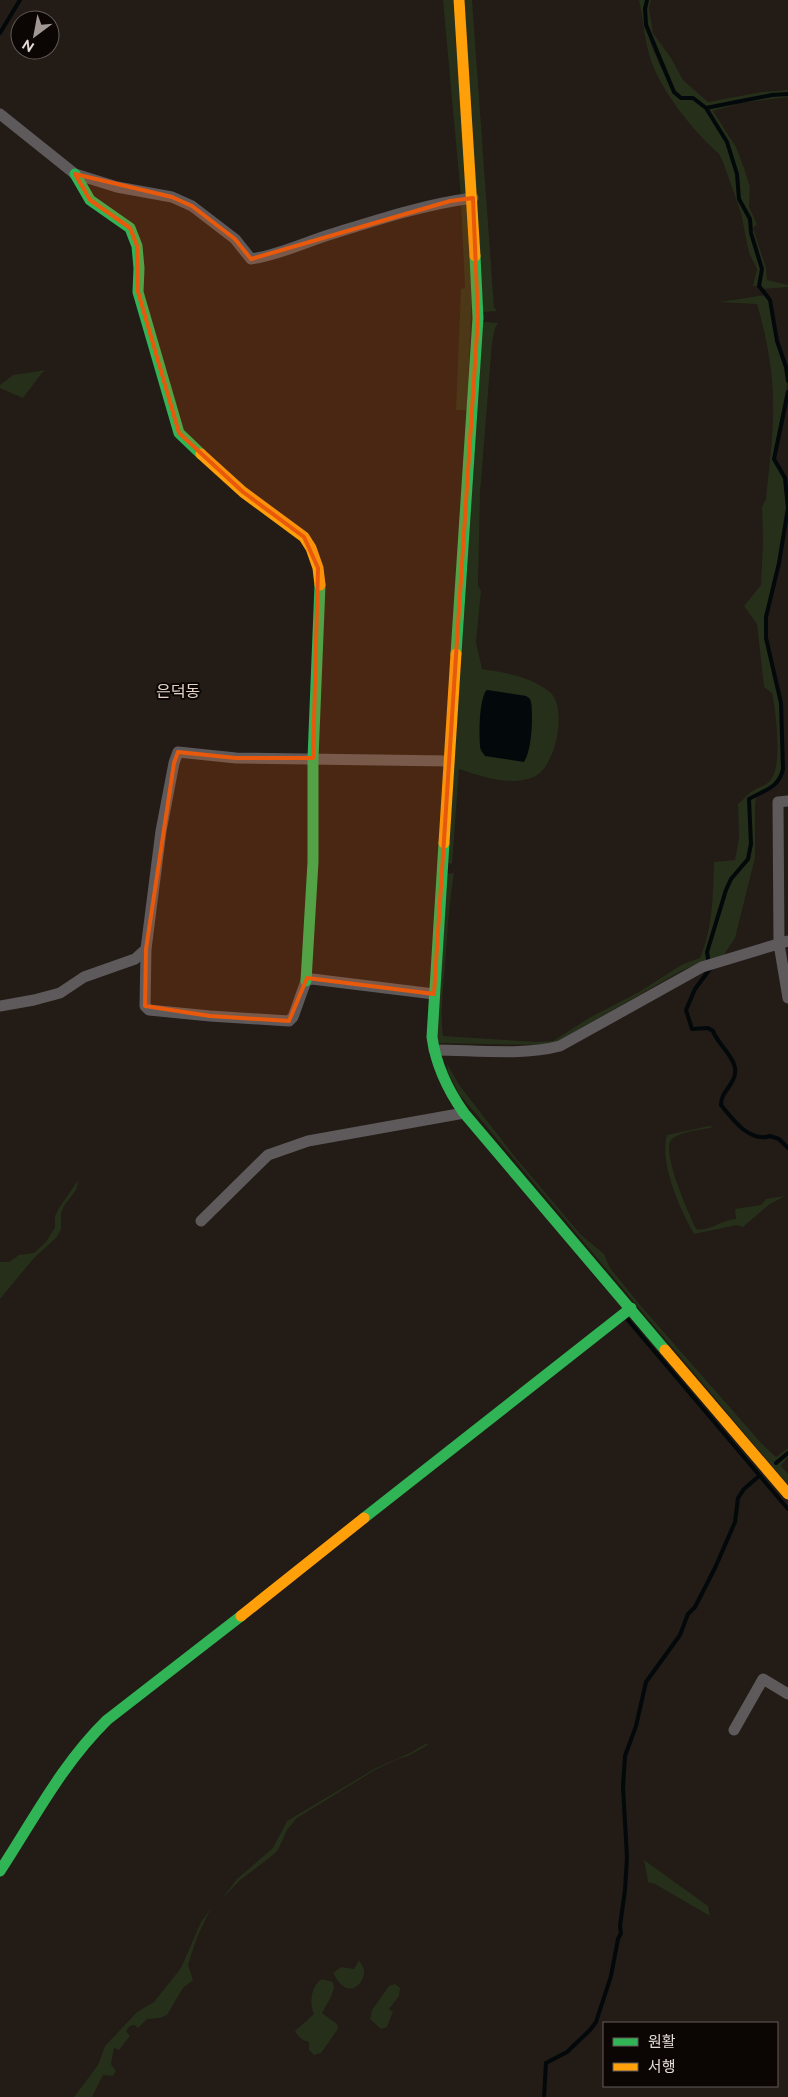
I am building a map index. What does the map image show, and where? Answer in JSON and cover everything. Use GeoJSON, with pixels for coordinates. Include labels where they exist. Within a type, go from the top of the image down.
{"type":"FeatureCollection","features":[{"type":"Feature","properties":{"kind":"street"},"geometry":{"type":"LineString","coordinates":[[459,0],[478,318],[473,420],[434,994],[432,1037],[436,1063],[446,1087],[464,1113],[788,1494]]}},
{"type":"Feature","properties":{"kind":"street"},"geometry":{"type":"LineString","coordinates":[[0,114],[75,174],[109,185],[172,197],[192,206],[235,239],[251,259],[270,257],[282,251],[354,227],[450,201],[472,198]]}},
{"type":"Feature","properties":{"kind":"street"},"geometry":{"type":"LineString","coordinates":[[75,174],[90,200],[130,228],[138,253],[138,292],[179,433],[243,492],[304,537],[311,548],[318,568],[320,586],[313,758],[313,862],[306,981],[293,1017],[289,1021],[149,1010],[146,1006],[146,949],[162,831],[174,763],[178,752],[236,758],[313,758],[449,761]]}},
{"type":"Feature","properties":{"kind":"street"},"geometry":{"type":"LineString","coordinates":[[788,801],[778,802],[788,998]]}},
{"type":"Feature","properties":{"kind":"street"},"geometry":{"type":"LineString","coordinates":[[434,1050],[509,1051],[548,1049],[560,1046],[702,967],[784,942]]}},
{"type":"Feature","properties":{"kind":"street"},"geometry":{"type":"LineString","coordinates":[[0,1006],[60,993],[84,977],[135,959],[146,949]]}},
{"type":"Feature","properties":{"kind":"street"},"geometry":{"type":"LineString","coordinates":[[306,981],[312,979],[434,994]]}},
{"type":"Feature","properties":{"kind":"street"},"geometry":{"type":"LineString","coordinates":[[201,1221],[268,1155],[308,1141],[464,1113]]}},
{"type":"Feature","properties":{"kind":"street"},"geometry":{"type":"LineString","coordinates":[[0,1871],[23,1837],[42,1803],[89,1736],[107,1720],[301,1570],[498,1411],[631,1308]]}},
{"type":"Feature","properties":{"kind":"street"},"geometry":{"type":"LineString","coordinates":[[734,1730],[763,1679],[788,1694]]}},
{"type":"Feature","properties":{"kind":"highlighted area"},"geometry":{"type":"Polygon","coordinates":[[[75,174],[172,197],[192,206],[235,239],[251,259],[450,201],[473,198],[478,318],[434,994],[307,978],[289,1021],[210,1016],[145,1006],[146,949],[174,763],[178,752],[236,758],[313,758],[318,568],[304,537],[243,492],[179,433],[138,292],[137,246],[130,228],[90,200],[75,174]]]}},
{"type":"Feature","properties":{"kind":"green space"},"geometry":{"type":"Polygon","coordinates":[[[443,0],[453,0],[467,193],[461,197],[443,0]]]}},
{"type":"Feature","properties":{"kind":"green space"},"geometry":{"type":"Polygon","coordinates":[[[464,0],[472,0],[494,307],[497,311],[483,312],[464,0]]]}},
{"type":"Feature","properties":{"kind":"green space"},"geometry":{"type":"Polygon","coordinates":[[[639,0],[646,0],[645,11],[648,35],[673,93],[680,99],[692,99],[705,108],[726,142],[736,175],[738,199],[749,220],[750,233],[761,269],[758,286],[753,286],[757,269],[749,253],[741,213],[723,162],[719,154],[688,121],[660,81],[649,54],[639,0]]]}},
{"type":"Feature","properties":{"kind":"green space"},"geometry":{"type":"Polygon","coordinates":[[[648,0],[651,0],[649,8],[653,33],[671,58],[683,80],[708,102],[762,92],[788,90],[788,92],[735,100],[707,107],[693,97],[681,96],[675,91],[655,47],[648,23],[648,0]]]}},
{"type":"Feature","properties":{"kind":"green space"},"geometry":{"type":"Polygon","coordinates":[[[788,95],[788,97],[741,103],[713,111],[736,147],[744,168],[750,187],[749,207],[757,224],[753,228],[766,268],[767,280],[788,285],[788,287],[763,289],[761,285],[763,269],[752,233],[751,219],[740,198],[735,163],[728,141],[708,108],[772,96],[788,95]]]}},
{"type":"Feature","properties":{"kind":"green space"},"geometry":{"type":"Polygon","coordinates":[[[461,203],[468,206],[472,289],[467,410],[456,410],[461,289],[465,288],[461,203]]]}},
{"type":"Feature","properties":{"kind":"green space"},"geometry":{"type":"Polygon","coordinates":[[[765,295],[769,300],[772,323],[785,367],[787,385],[773,459],[784,479],[786,508],[778,563],[765,617],[765,638],[780,703],[782,769],[780,778],[775,784],[748,798],[749,844],[747,859],[730,878],[724,890],[706,951],[707,960],[681,971],[555,1043],[541,1045],[436,1043],[447,874],[454,873],[448,920],[443,992],[443,1036],[537,1042],[553,1041],[589,1018],[639,992],[683,964],[700,958],[710,923],[714,862],[735,860],[739,838],[738,804],[751,792],[770,781],[776,764],[777,725],[772,693],[764,687],[757,624],[744,606],[761,585],[762,507],[766,499],[773,426],[773,390],[770,365],[757,304],[719,302],[765,295]]]}},
{"type":"Feature","properties":{"kind":"green space"},"geometry":{"type":"Polygon","coordinates":[[[483,322],[498,323],[492,343],[480,493],[478,585],[481,591],[476,642],[482,669],[526,679],[550,692],[555,700],[559,723],[557,737],[548,762],[542,771],[534,777],[525,780],[506,781],[459,769],[452,864],[448,863],[483,322]],[[487,690],[484,693],[529,750],[532,705],[530,699],[526,696],[487,690]]]}},
{"type":"Feature","properties":{"kind":"green space"},"geometry":{"type":"Polygon","coordinates":[[[46,370],[23,398],[0,388],[0,385],[13,375],[46,370]]]}},
{"type":"Feature","properties":{"kind":"green space"},"geometry":{"type":"Polygon","coordinates":[[[757,796],[755,803],[755,858],[735,938],[723,956],[710,959],[709,952],[727,891],[732,880],[750,860],[752,844],[749,805],[750,800],[757,796]]]}},
{"type":"Feature","properties":{"kind":"green space"},"geometry":{"type":"Polygon","coordinates":[[[447,1064],[460,1086],[515,1157],[581,1235],[604,1254],[610,1268],[640,1305],[762,1444],[776,1457],[788,1448],[788,1457],[781,1466],[788,1474],[788,1485],[459,1094],[448,1072],[447,1064]]]}},
{"type":"Feature","properties":{"kind":"green space"},"geometry":{"type":"Polygon","coordinates":[[[709,1126],[714,1127],[682,1134],[673,1138],[669,1144],[672,1167],[696,1229],[706,1229],[736,1219],[735,1209],[761,1205],[766,1199],[785,1196],[770,1204],[743,1227],[737,1225],[694,1234],[672,1186],[668,1172],[665,1146],[667,1135],[709,1126]]]}},
{"type":"Feature","properties":{"kind":"green space"},"geometry":{"type":"Polygon","coordinates":[[[79,1179],[76,1190],[61,1213],[61,1229],[57,1237],[34,1258],[0,1299],[0,1262],[9,1262],[19,1255],[34,1253],[46,1242],[55,1227],[55,1216],[59,1208],[79,1179]]]}},
{"type":"Feature","properties":{"kind":"green space"},"geometry":{"type":"Polygon","coordinates":[[[427,1743],[428,1745],[408,1756],[375,1770],[297,1818],[287,1830],[278,1850],[239,1881],[221,1900],[237,1879],[273,1848],[287,1821],[376,1768],[427,1743]]]}},
{"type":"Feature","properties":{"kind":"green space"},"geometry":{"type":"Polygon","coordinates":[[[644,1860],[708,1906],[710,1916],[655,1884],[648,1882],[644,1860]]]}},
{"type":"Feature","properties":{"kind":"green space"},"geometry":{"type":"Polygon","coordinates":[[[211,1908],[197,1937],[188,1965],[193,1980],[183,1988],[167,2015],[160,2018],[147,2019],[138,2028],[134,2025],[130,2026],[126,2031],[130,2036],[119,2050],[114,2048],[111,2064],[116,2071],[113,2076],[103,2075],[92,2097],[74,2097],[98,2065],[105,2046],[137,2012],[154,2002],[181,1968],[201,1922],[211,1908]]]}},
{"type":"Feature","properties":{"kind":"green space"},"geometry":{"type":"Polygon","coordinates":[[[359,1960],[364,1970],[363,1979],[354,1988],[351,1989],[343,1986],[333,1973],[341,1967],[354,1969],[359,1960]]]}},
{"type":"Feature","properties":{"kind":"green space"},"geometry":{"type":"Polygon","coordinates":[[[322,1979],[333,1982],[334,1988],[322,2013],[337,2024],[338,2029],[321,2053],[314,2055],[309,2050],[309,2042],[301,2038],[295,2031],[314,2014],[312,2010],[313,1990],[322,1979]]]}},
{"type":"Feature","properties":{"kind":"green space"},"geometry":{"type":"Polygon","coordinates":[[[395,1984],[400,1988],[399,1996],[389,2009],[393,2012],[387,2027],[381,2029],[370,2019],[372,2010],[389,1986],[395,1984]]]}},
{"type":"Feature","properties":{"kind":"shaded area"},"geometry":{"type":"Polygon","coordinates":[[[487,690],[526,696],[530,699],[532,731],[527,757],[524,762],[485,756],[481,750],[480,716],[482,700],[487,690]]]}},
{"type":"Feature","properties":{"kind":"waterway"},"geometry":{"type":"LineString","coordinates":[[0,33],[20,0]]}},
{"type":"Feature","properties":{"kind":"waterway"},"geometry":{"type":"LineString","coordinates":[[647,0],[645,9],[646,25],[674,92],[681,98],[693,98],[706,108],[727,142],[737,174],[739,199],[750,219],[751,233],[762,269],[759,286],[770,300],[777,341],[786,367],[788,381]]}},
{"type":"Feature","properties":{"kind":"waterway"},"geometry":{"type":"LineString","coordinates":[[706,108],[772,95],[788,94]]}},
{"type":"Feature","properties":{"kind":"waterway"},"geometry":{"type":"LineString","coordinates":[[708,959],[707,952],[726,890],[731,879],[748,859],[751,844],[749,799],[774,784],[783,769],[781,703],[766,638],[766,617],[779,563],[788,508],[785,478],[774,459],[788,392]]}},
{"type":"Feature","properties":{"kind":"waterway"},"geometry":{"type":"LineString","coordinates":[[710,969],[695,989],[686,1010],[692,1029],[708,1028],[713,1031],[729,1054],[735,1067],[733,1080],[723,1095],[721,1105],[736,1123],[749,1133],[755,1136],[770,1136],[779,1139],[788,1148]]}},
{"type":"Feature","properties":{"kind":"waterway"},"geometry":{"type":"LineString","coordinates":[[628,1320],[788,1509]]}},
{"type":"Feature","properties":{"kind":"waterway"},"geometry":{"type":"LineString","coordinates":[[776,1463],[788,1453]]}},
{"type":"Feature","properties":{"kind":"waterway"},"geometry":{"type":"LineString","coordinates":[[544,2097],[546,2063],[567,2052],[596,2022],[611,1976],[618,1939],[621,1933],[620,1926],[625,1890],[627,1857],[623,1787],[625,1756],[636,1726],[646,1682],[680,1635],[688,1614],[695,1607],[715,1568],[735,1522],[738,1498],[744,1489],[759,1476]]}},
{"type":"Feature","properties":{"kind":"traffic: fast"},"geometry":{"type":"LineString","coordinates":[[75,174],[90,200],[130,228],[137,246],[139,268],[138,292],[179,433],[201,454]]}},
{"type":"Feature","properties":{"kind":"traffic: fast"},"geometry":{"type":"LineString","coordinates":[[456,654],[478,318],[475,256]]}},
{"type":"Feature","properties":{"kind":"traffic: fast"},"geometry":{"type":"LineString","coordinates":[[306,981],[313,862],[313,758],[320,585]]}},
{"type":"Feature","properties":{"kind":"traffic: fast"},"geometry":{"type":"LineString","coordinates":[[444,843],[432,1037],[436,1058],[443,1077],[464,1113],[665,1350]]}},
{"type":"Feature","properties":{"kind":"traffic: fast"},"geometry":{"type":"LineString","coordinates":[[364,1518],[631,1308]]}},
{"type":"Feature","properties":{"kind":"traffic: fast"},"geometry":{"type":"LineString","coordinates":[[0,1871],[62,1773],[107,1720],[241,1616]]}},
{"type":"Feature","properties":{"kind":"traffic: slow"},"geometry":{"type":"LineString","coordinates":[[459,0],[475,256]]}},
{"type":"Feature","properties":{"kind":"traffic: slow"},"geometry":{"type":"LineString","coordinates":[[201,454],[243,492],[304,537],[311,548],[318,568],[320,585]]}},
{"type":"Feature","properties":{"kind":"traffic: slow"},"geometry":{"type":"LineString","coordinates":[[444,843],[456,654]]}},
{"type":"Feature","properties":{"kind":"traffic: slow"},"geometry":{"type":"LineString","coordinates":[[665,1350],[788,1494]]}},
{"type":"Feature","properties":{"kind":"traffic: slow"},"geometry":{"type":"LineString","coordinates":[[241,1616],[364,1518]]}},
{"type":"Feature","properties":{"kind":"district","name":"은덕동"},"geometry":{"type":"Point","coordinates":[178,691]}}]}
